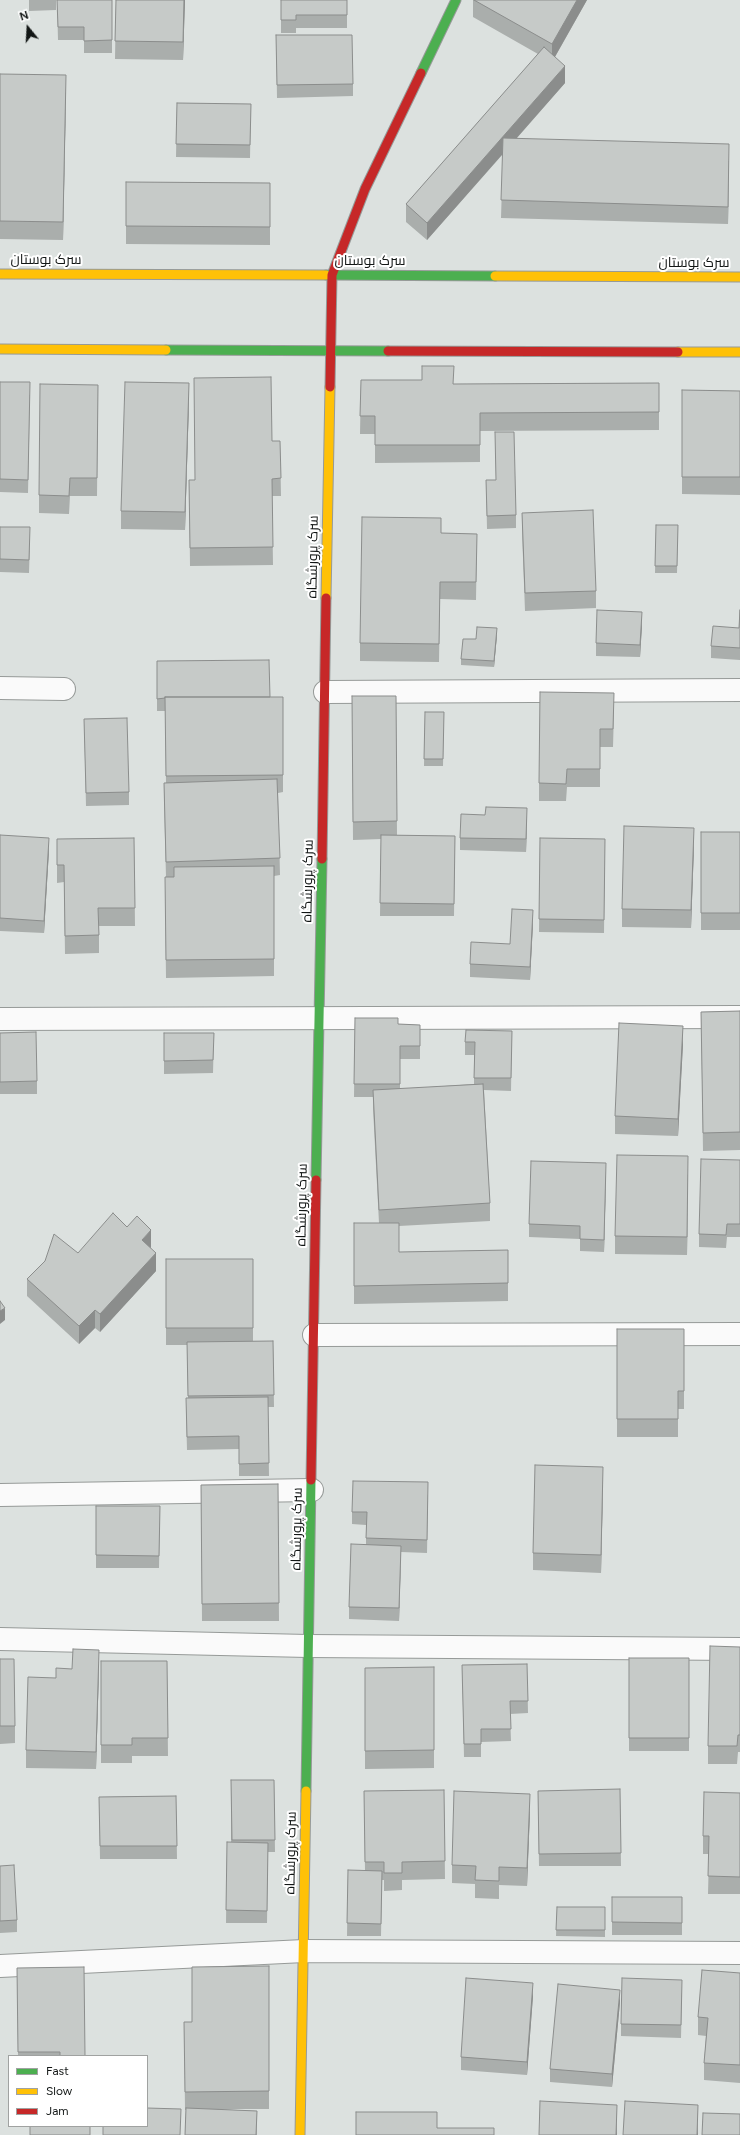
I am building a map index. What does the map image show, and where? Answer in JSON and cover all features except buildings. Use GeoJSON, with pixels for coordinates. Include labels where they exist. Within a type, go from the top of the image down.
{"type":"FeatureCollection","features":[{"type":"Feature","properties":{"kind":"street"},"geometry":{"type":"LineString","coordinates":[[332,275],[365,189],[456,0]]}},
{"type":"Feature","properties":{"kind":"street","name":"سرک بوستان"},"geometry":{"type":"LineString","coordinates":[[0,274],[740,277]]}},
{"type":"Feature","properties":{"kind":"street","name":"سرک پرورشگاه"},"geometry":{"type":"LineString","coordinates":[[300,2135],[332,275]]}},
{"type":"Feature","properties":{"kind":"street"},"geometry":{"type":"LineString","coordinates":[[0,349],[740,352]]}},
{"type":"Feature","properties":{"kind":"street"},"geometry":{"type":"LineString","coordinates":[[0,688],[64,689]]}},
{"type":"Feature","properties":{"kind":"street"},"geometry":{"type":"LineString","coordinates":[[325,692],[740,690]]}},
{"type":"Feature","properties":{"kind":"street"},"geometry":{"type":"LineString","coordinates":[[0,1018],[740,1017]]}},
{"type":"Feature","properties":{"kind":"street"},"geometry":{"type":"LineString","coordinates":[[314,1335],[740,1334]]}},
{"type":"Feature","properties":{"kind":"street"},"geometry":{"type":"LineString","coordinates":[[0,1495],[312,1490]]}},
{"type":"Feature","properties":{"kind":"street"},"geometry":{"type":"LineString","coordinates":[[0,1639],[308,1646],[740,1649]]}},
{"type":"Feature","properties":{"kind":"street"},"geometry":{"type":"LineString","coordinates":[[0,1966],[304,1951],[740,1953]]}},
{"type":"Feature","properties":{"kind":"traffic: fast"},"geometry":{"type":"LineString","coordinates":[[421,73],[456,0]]}},
{"type":"Feature","properties":{"kind":"traffic: fast"},"geometry":{"type":"LineString","coordinates":[[326,275],[495,276]]}},
{"type":"Feature","properties":{"kind":"traffic: fast"},"geometry":{"type":"LineString","coordinates":[[166,350],[388,351]]}},
{"type":"Feature","properties":{"kind":"traffic: fast"},"geometry":{"type":"LineString","coordinates":[[316,1180],[322,859]]}},
{"type":"Feature","properties":{"kind":"traffic: fast"},"geometry":{"type":"LineString","coordinates":[[306,1791],[311,1480]]}},
{"type":"Feature","properties":{"kind":"traffic: slow"},"geometry":{"type":"LineString","coordinates":[[0,274],[326,275]]}},
{"type":"Feature","properties":{"kind":"traffic: slow"},"geometry":{"type":"LineString","coordinates":[[495,276],[740,277]]}},
{"type":"Feature","properties":{"kind":"traffic: slow"},"geometry":{"type":"LineString","coordinates":[[0,349],[166,350]]}},
{"type":"Feature","properties":{"kind":"traffic: slow"},"geometry":{"type":"LineString","coordinates":[[678,352],[740,352]]}},
{"type":"Feature","properties":{"kind":"traffic: slow"},"geometry":{"type":"LineString","coordinates":[[326,598],[330,387]]}},
{"type":"Feature","properties":{"kind":"traffic: slow"},"geometry":{"type":"LineString","coordinates":[[300,2135],[306,1791]]}},
{"type":"Feature","properties":{"kind":"traffic: jam"},"geometry":{"type":"LineString","coordinates":[[330,387],[332,275],[365,189],[421,73]]}},
{"type":"Feature","properties":{"kind":"traffic: jam"},"geometry":{"type":"LineString","coordinates":[[388,351],[678,352]]}},
{"type":"Feature","properties":{"kind":"traffic: jam"},"geometry":{"type":"LineString","coordinates":[[322,859],[326,598]]}},
{"type":"Feature","properties":{"kind":"traffic: jam"},"geometry":{"type":"LineString","coordinates":[[311,1480],[316,1180]]}}]}
